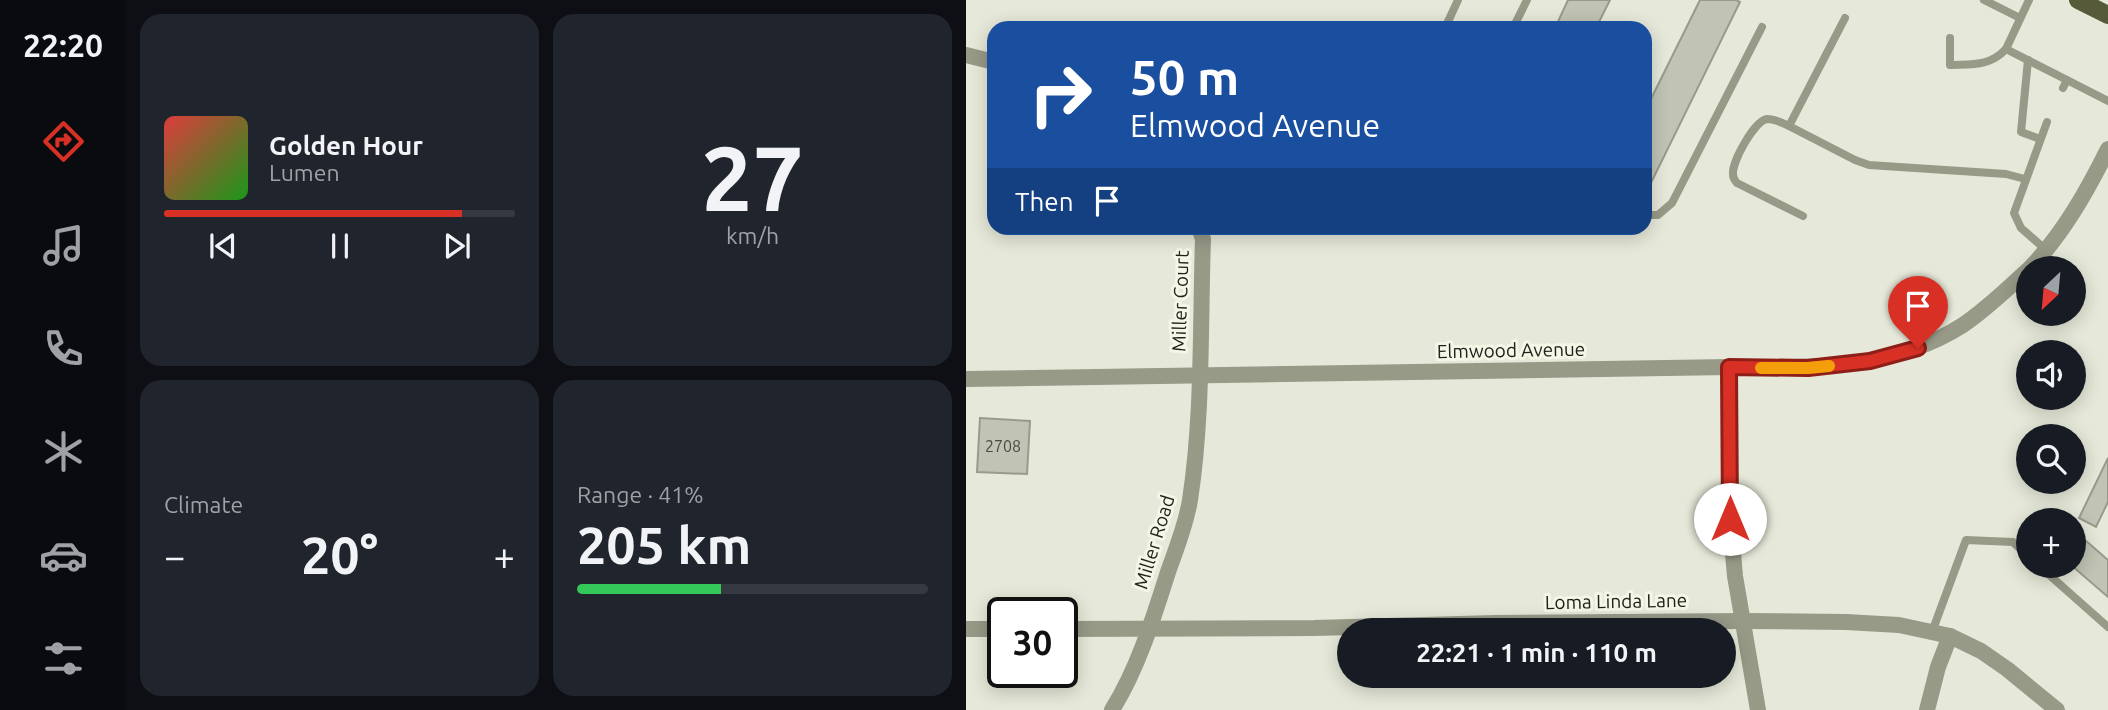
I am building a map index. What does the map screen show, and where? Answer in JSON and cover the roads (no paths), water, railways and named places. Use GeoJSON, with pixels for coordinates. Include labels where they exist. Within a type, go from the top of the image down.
{"type":"FeatureCollection","features":[{"type":"Feature","properties":{"kind":"main road"},"geometry":{"type":"LineString","coordinates":[[2078,0],[2108,15]]}},
{"type":"Feature","properties":{"kind":"street"},"geometry":{"type":"LineString","coordinates":[[966,55],[987,60]]}},
{"type":"Feature","properties":{"kind":"street","name":"Elmwood Avenue"},"geometry":{"type":"LineString","coordinates":[[2040,256],[2088,190],[2108,149]]}},
{"type":"Feature","properties":{"kind":"street","name":"Miller Court"},"geometry":{"type":"LineString","coordinates":[[1199,377],[1202,235]]}},
{"type":"Feature","properties":{"kind":"street","name":"Elmwood Avenue"},"geometry":{"type":"LineString","coordinates":[[966,379],[1808,368],[1870,361],[1918,348],[1963,325],[2016,281]]}},
{"type":"Feature","properties":{"kind":"street"},"geometry":{"type":"LineString","coordinates":[[1729,367],[1730,519],[1741,621],[1758,710]]}},
{"type":"Feature","properties":{"kind":"street","name":"Miller Road"},"geometry":{"type":"LineString","coordinates":[[1112,710],[1122,694],[1150,628],[1190,503],[1197,439],[1199,377]]}},
{"type":"Feature","properties":{"kind":"street","name":"Loma Linda Lane"},"geometry":{"type":"LineString","coordinates":[[1078,629],[1741,621],[1899,625],[1950,636],[1981,651],[2057,710]]}},
{"type":"Feature","properties":{"kind":"street"},"geometry":{"type":"LineString","coordinates":[[966,629],[987,629]]}},
{"type":"Feature","properties":{"kind":"street"},"geometry":{"type":"LineString","coordinates":[[1927,710],[1938,667],[1950,636]]}},
{"type":"Feature","properties":{"kind":"lane"},"geometry":{"type":"LineString","coordinates":[[1448,21],[1458,0]]}},
{"type":"Feature","properties":{"kind":"lane"},"geometry":{"type":"LineString","coordinates":[[1516,21],[1527,0]]}},
{"type":"Feature","properties":{"kind":"lane"},"geometry":{"type":"LineString","coordinates":[[1984,0],[2020,18]]}},
{"type":"Feature","properties":{"kind":"lane"},"geometry":{"type":"LineString","coordinates":[[1950,38],[1950,65],[1988,62],[1997,58],[2006,49],[2029,0]]}},
{"type":"Feature","properties":{"kind":"lane"},"geometry":{"type":"LineString","coordinates":[[1789,126],[1845,18]]}},
{"type":"Feature","properties":{"kind":"lane"},"geometry":{"type":"LineString","coordinates":[[1652,215],[1658,215],[1672,203],[1762,27]]}},
{"type":"Feature","properties":{"kind":"lane"},"geometry":{"type":"LineString","coordinates":[[2006,49],[2065,84],[2108,101]]}},
{"type":"Feature","properties":{"kind":"lane"},"geometry":{"type":"LineString","coordinates":[[2028,60],[2021,132],[2040,139]]}},
{"type":"Feature","properties":{"kind":"lane"},"geometry":{"type":"LineString","coordinates":[[1803,216],[1733,178],[1732,171],[1752,130],[1768,119],[1789,126],[1869,165],[2006,174],[2025,179]]}},
{"type":"Feature","properties":{"kind":"lane"},"geometry":{"type":"LineString","coordinates":[[2046,249],[2021,228],[2014,213],[2047,122]]}},
{"type":"Feature","properties":{"kind":"lane"},"geometry":{"type":"LineString","coordinates":[[1932,632],[1966,540],[2013,542],[2016,545]]}},
{"type":"Feature","properties":{"kind":"lane"},"geometry":{"type":"LineString","coordinates":[[2053,578],[2108,627]]}}]}
